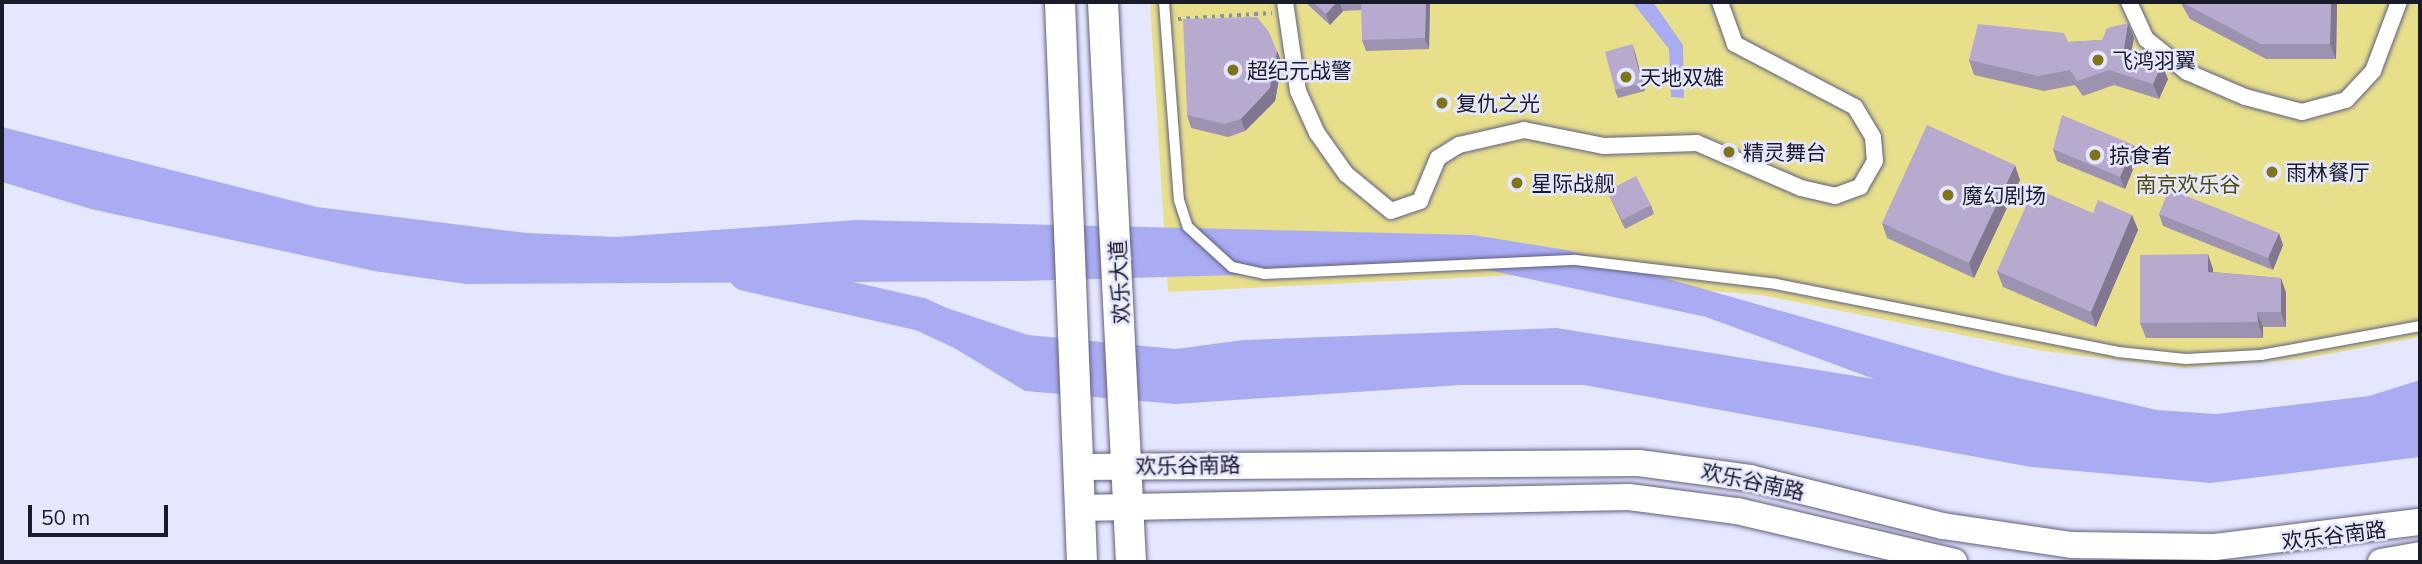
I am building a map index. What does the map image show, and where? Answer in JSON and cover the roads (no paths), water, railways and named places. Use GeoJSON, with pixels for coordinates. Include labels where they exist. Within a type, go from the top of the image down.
{"type":"FeatureCollection","features":[{"type":"Feature","properties":{"kind":"main road"},"geometry":{"type":"LineString","coordinates":[[1060,2],[1076,321],[1082,562]]}},
{"type":"Feature","properties":{"kind":"main road","name":"欢乐大道"},"geometry":{"type":"LineString","coordinates":[[1103,2],[1122,321],[1131,562]]}},
{"type":"Feature","properties":{"kind":"main road"},"geometry":{"type":"LineString","coordinates":[[1073,262],[1084,284],[1096,289],[1118,262]]}},
{"type":"Feature","properties":{"kind":"street"},"geometry":{"type":"LineString","coordinates":[[1284,7],[1297,90],[1317,132],[1346,174],[1391,211],[1420,201],[1438,158],[1459,145],[1524,130],[1604,146],[1697,143],[1801,188],[1835,196],[1860,187],[1875,161],[1873,137],[1855,107],[1735,44],[1720,2]]}},
{"type":"Feature","properties":{"kind":"street"},"geometry":{"type":"LineString","coordinates":[[2130,2],[2146,39],[2187,72],[2302,111],[2346,100],[2373,71],[2399,2]]}},
{"type":"Feature","properties":{"kind":"street","name":"欢乐谷南路"},"geometry":{"type":"LineString","coordinates":[[1080,467],[1546,461],[1691,468],[2014,538],[2216,555],[2420,522]]}},
{"type":"Feature","properties":{"kind":"street","name":"欢乐谷南路"},"geometry":{"type":"LineString","coordinates":[[1080,508],[1549,496],[1682,501],[1954,562]]}},
{"type":"Feature","properties":{"kind":"street"},"geometry":{"type":"LineString","coordinates":[[2014,538],[2027,550],[2026,562]]}},
{"type":"Feature","properties":{"kind":"street","name":"欢乐谷南路"},"geometry":{"type":"LineString","coordinates":[[2382,562],[2420,555]]}},
{"type":"Feature","properties":{"kind":"lane"},"geometry":{"type":"LineString","coordinates":[[1164,2],[1179,200],[1188,227],[1232,267],[1264,274],[1576,260],[1776,284],[2118,352],[2186,359],[2261,355],[2420,326]]}},
{"type":"Feature","properties":{"kind":"water"},"geometry":{"type":"Polygon","coordinates":[[[1632,2],[1653,2],[1683,45],[1684,98],[1671,97],[1669,49],[1632,2]]]}},
{"type":"Feature","properties":{"kind":"water"},"geometry":{"type":"Polygon","coordinates":[[[2,127],[317,207],[527,233],[616,237],[856,220],[1473,235],[1567,250],[2006,375],[2157,410],[2216,414],[2369,396],[2420,380],[2420,457],[2211,483],[2031,467],[1584,385],[1461,385],[1176,404],[1025,391],[918,326],[923,300],[1028,335],[1176,349],[1243,340],[1557,328],[1874,379],[1706,317],[1479,268],[1022,281],[466,284],[374,271],[91,209],[2,182],[2,127]]]}},
{"type":"Feature","properties":{"kind":"waterway"},"geometry":{"type":"LineString","coordinates":[[745,274],[921,314],[962,333]]}},
{"type":"Feature","properties":{"kind":"place","name":"飞鸿羽翼"},"geometry":{"type":"Point","coordinates":[2098,60]}},
{"type":"Feature","properties":{"kind":"place","name":"超纪元战警"},"geometry":{"type":"Point","coordinates":[1233,70]}},
{"type":"Feature","properties":{"kind":"place","name":"天地双雄"},"geometry":{"type":"Point","coordinates":[1626,77]}},
{"type":"Feature","properties":{"kind":"place","name":"复仇之光"},"geometry":{"type":"Point","coordinates":[1442,103]}},
{"type":"Feature","properties":{"kind":"place","name":"精灵舞台"},"geometry":{"type":"Point","coordinates":[1729,152]}},
{"type":"Feature","properties":{"kind":"place","name":"掠食者"},"geometry":{"type":"Point","coordinates":[2095,155]}},
{"type":"Feature","properties":{"kind":"place","name":"雨林餐厅"},"geometry":{"type":"Point","coordinates":[2272,172]}},
{"type":"Feature","properties":{"kind":"place","name":"星际战舰"},"geometry":{"type":"Point","coordinates":[1517,183]}},
{"type":"Feature","properties":{"kind":"place","name":"魔幻剧场"},"geometry":{"type":"Point","coordinates":[1948,195]}},
{"type":"Feature","properties":{"kind":"park label","name":"南京欢乐谷"},"geometry":{"type":"Point","coordinates":[2188,184]}}]}
